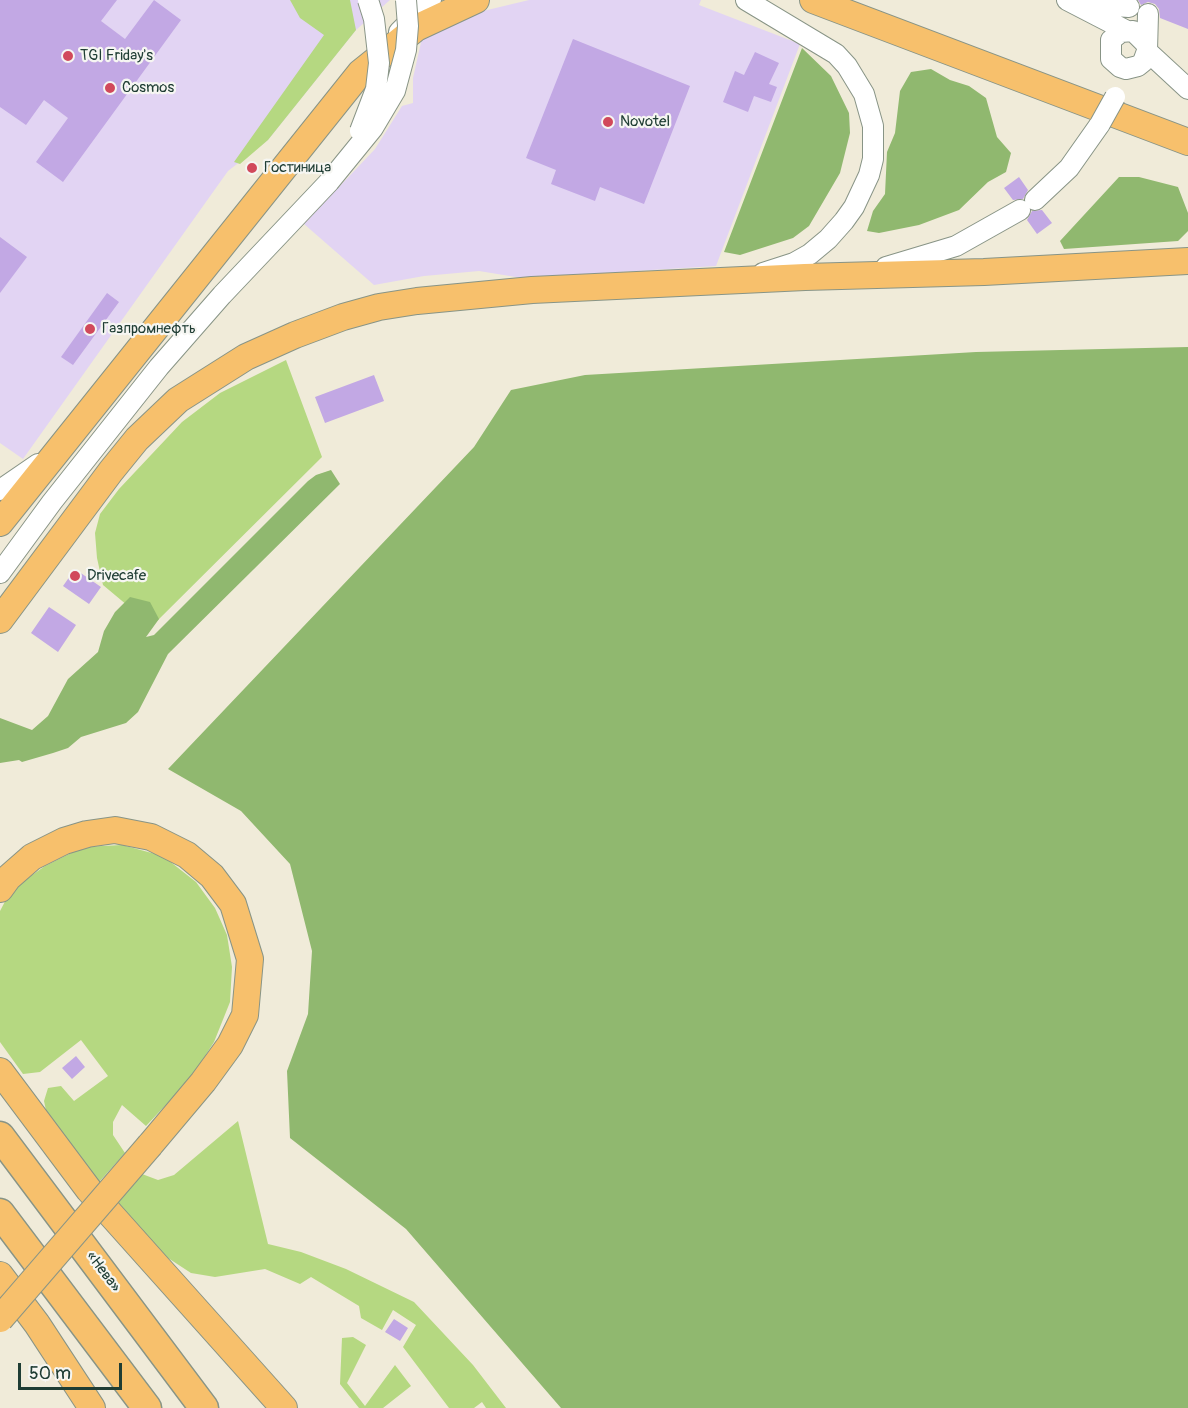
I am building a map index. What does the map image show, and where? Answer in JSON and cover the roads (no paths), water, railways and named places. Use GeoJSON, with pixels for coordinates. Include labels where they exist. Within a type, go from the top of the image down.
{"type":"FeatureCollection","features":[{"type":"Feature","properties":{"kind":"highway","name":"«Нева»"},"geometry":{"type":"LineString","coordinates":[[0,1136],[204,1408]]}},
{"type":"Feature","properties":{"kind":"highway"},"geometry":{"type":"LineString","coordinates":[[0,1213],[147,1408]]}},
{"type":"Feature","properties":{"kind":"main road"},"geometry":{"type":"LineString","coordinates":[[0,523],[360,73],[416,28],[476,0]]}},
{"type":"Feature","properties":{"kind":"main road"},"geometry":{"type":"LineString","coordinates":[[813,0],[1188,142]]}},
{"type":"Feature","properties":{"kind":"main road"},"geometry":{"type":"LineString","coordinates":[[0,620],[111,471],[156,419],[199,384],[265,348],[343,317],[379,307],[417,301],[532,290],[984,272],[1188,261]]}},
{"type":"Feature","properties":{"kind":"main road"},"geometry":{"type":"LineString","coordinates":[[0,889],[8,878],[32,858],[64,841],[87,834],[115,830],[151,837],[187,855],[212,876],[233,904],[250,959],[245,1015],[230,1045],[203,1083],[0,1319]]}},
{"type":"Feature","properties":{"kind":"main road"},"geometry":{"type":"LineString","coordinates":[[0,1071],[89,1190],[285,1408]]}},
{"type":"Feature","properties":{"kind":"main road"},"geometry":{"type":"LineString","coordinates":[[0,1275],[37,1324],[92,1408]]}},
{"type":"Feature","properties":{"kind":"street"},"geometry":{"type":"LineString","coordinates":[[329,182],[353,145],[368,115],[376,89],[379,63],[377,39],[368,0]]}},
{"type":"Feature","properties":{"kind":"street"},"geometry":{"type":"LineString","coordinates":[[0,573],[52,502],[187,334],[329,182],[368,136],[395,91],[406,50],[408,26],[406,0]]}},
{"type":"Feature","properties":{"kind":"street"},"geometry":{"type":"LineString","coordinates":[[360,73],[431,0]]}},
{"type":"Feature","properties":{"kind":"street"},"geometry":{"type":"LineString","coordinates":[[743,280],[794,263],[828,239],[849,214],[862,190],[873,159],[874,142],[867,102],[847,66],[822,44],[746,0]]}},
{"type":"Feature","properties":{"kind":"street"},"geometry":{"type":"LineString","coordinates":[[1067,0],[1127,31],[1139,34],[1147,47],[1188,89]]}},
{"type":"Feature","properties":{"kind":"street"},"geometry":{"type":"LineString","coordinates":[[1098,0],[1115,6],[1129,7]]}},
{"type":"Feature","properties":{"kind":"street"},"geometry":{"type":"LineString","coordinates":[[830,277],[886,267],[947,250],[974,238],[1028,205],[1070,168],[1100,124],[1132,69],[1143,62],[1147,47],[1148,14]]}},
{"type":"Feature","properties":{"kind":"street"},"geometry":{"type":"LineString","coordinates":[[1127,31],[1115,35],[1109,52],[1111,59],[1120,67],[1132,69]]}},
{"type":"Feature","properties":{"kind":"street"},"geometry":{"type":"LineString","coordinates":[[0,490],[24,476],[57,450]]}},
{"type":"Feature","properties":{"kind":"place","name":"TGI Friday's"},"geometry":{"type":"Point","coordinates":[68,56]}},
{"type":"Feature","properties":{"kind":"place","name":"Cosmos"},"geometry":{"type":"Point","coordinates":[110,88]}},
{"type":"Feature","properties":{"kind":"place","name":"Novotel"},"geometry":{"type":"Point","coordinates":[608,122]}},
{"type":"Feature","properties":{"kind":"place","name":"Гостиница"},"geometry":{"type":"Point","coordinates":[252,168]}},
{"type":"Feature","properties":{"kind":"place","name":"Газпромнефть"},"geometry":{"type":"Point","coordinates":[90,329]}},
{"type":"Feature","properties":{"kind":"place","name":"Drivecafe"},"geometry":{"type":"Point","coordinates":[75,576]}}]}
